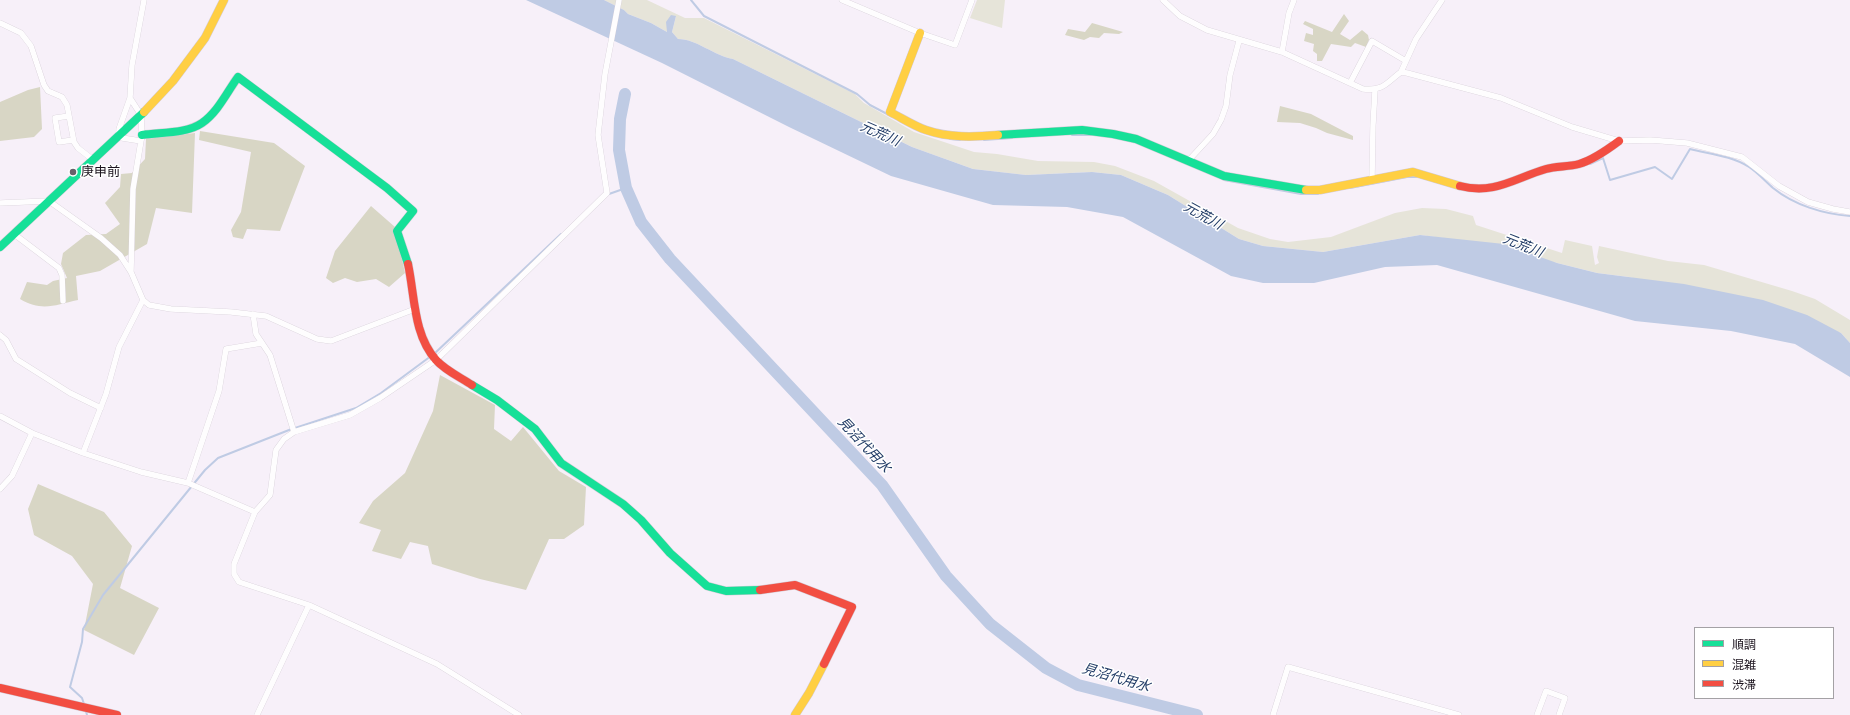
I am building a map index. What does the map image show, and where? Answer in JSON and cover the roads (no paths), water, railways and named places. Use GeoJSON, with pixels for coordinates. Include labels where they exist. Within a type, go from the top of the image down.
{"type":"FeatureCollection","features":[{"type":"Feature","properties":{"kind":"street"},"geometry":{"type":"LineString","coordinates":[[119,135],[119,129],[130,98],[132,65],[144,0]]}},
{"type":"Feature","properties":{"kind":"street"},"geometry":{"type":"LineString","coordinates":[[0,247],[140,115],[173,81],[191,59],[205,38],[224,0]]}},
{"type":"Feature","properties":{"kind":"street"},"geometry":{"type":"LineString","coordinates":[[520,715],[437,664],[309,605],[239,582],[234,574],[234,564],[254,512],[268,499],[272,491],[276,450],[284,439],[294,432],[350,415],[380,398],[436,360],[607,194],[598,136],[603,88],[619,0]]}},
{"type":"Feature","properties":{"kind":"street"},"geometry":{"type":"LineString","coordinates":[[842,0],[920,33],[955,45],[972,0]]}},
{"type":"Feature","properties":{"kind":"street"},"geometry":{"type":"LineString","coordinates":[[1163,0],[1180,16],[1207,30],[1239,41],[1282,52],[1364,90],[1375,90],[1384,87],[1401,72],[1416,39],[1442,0]]}},
{"type":"Feature","properties":{"kind":"street"},"geometry":{"type":"LineString","coordinates":[[1282,52],[1289,13],[1294,0]]}},
{"type":"Feature","properties":{"kind":"street"},"geometry":{"type":"LineString","coordinates":[[0,23],[21,33],[31,46],[44,85],[48,91],[62,97],[68,105],[73,140],[78,148],[92,159]]}},
{"type":"Feature","properties":{"kind":"street"},"geometry":{"type":"LineString","coordinates":[[920,33],[890,112],[909,123],[926,130],[946,135],[972,137],[1082,130],[1113,134],[1136,138],[1224,176],[1303,190],[1320,190],[1413,172],[1465,187],[1479,189],[1503,186],[1546,168],[1580,164],[1604,152],[1619,141]]}},
{"type":"Feature","properties":{"kind":"street"},"geometry":{"type":"LineString","coordinates":[[1188,160],[1213,134],[1221,120],[1226,106],[1230,75],[1239,41]]}},
{"type":"Feature","properties":{"kind":"street"},"geometry":{"type":"LineString","coordinates":[[1350,83],[1372,42],[1406,61]]}},
{"type":"Feature","properties":{"kind":"street"},"geometry":{"type":"LineString","coordinates":[[1401,72],[1501,98],[1572,126],[1619,141],[1650,140],[1687,143],[1742,157],[1779,186],[1808,202],[1850,212]]}},
{"type":"Feature","properties":{"kind":"street"},"geometry":{"type":"LineString","coordinates":[[119,135],[122,138],[142,138],[191,128],[202,124],[238,77],[387,188],[413,211],[397,231],[406,255],[413,287],[415,314],[424,340],[436,360],[446,369],[497,400],[535,429],[561,463],[623,504],[641,520],[675,558],[707,586],[714,590],[729,593],[795,585],[852,607],[809,693],[795,715]]}},
{"type":"Feature","properties":{"kind":"street"},"geometry":{"type":"LineString","coordinates":[[1372,179],[1375,90]]}},
{"type":"Feature","properties":{"kind":"street"},"geometry":{"type":"LineString","coordinates":[[130,98],[140,115],[142,138],[133,189],[131,272]]}},
{"type":"Feature","properties":{"kind":"street"},"geometry":{"type":"LineString","coordinates":[[69,116],[54,118],[58,142],[73,140]]}},
{"type":"Feature","properties":{"kind":"street"},"geometry":{"type":"LineString","coordinates":[[0,203],[49,201],[101,238],[120,255],[131,272],[143,300],[149,304],[171,309],[266,316],[316,339],[331,340],[414,309]]}},
{"type":"Feature","properties":{"kind":"street"},"geometry":{"type":"LineString","coordinates":[[14,234],[59,268],[62,275],[63,301]]}},
{"type":"Feature","properties":{"kind":"street"},"geometry":{"type":"LineString","coordinates":[[83,453],[101,408],[119,347],[143,300]]}},
{"type":"Feature","properties":{"kind":"street"},"geometry":{"type":"LineString","coordinates":[[253,314],[256,334],[270,355],[294,432]]}},
{"type":"Feature","properties":{"kind":"street"},"geometry":{"type":"LineString","coordinates":[[0,335],[6,340],[16,359],[70,393],[101,408]]}},
{"type":"Feature","properties":{"kind":"street"},"geometry":{"type":"LineString","coordinates":[[188,483],[219,391],[226,349],[262,343]]}},
{"type":"Feature","properties":{"kind":"street"},"geometry":{"type":"LineString","coordinates":[[0,416],[32,433],[83,453],[141,472],[188,483],[254,512]]}},
{"type":"Feature","properties":{"kind":"street"},"geometry":{"type":"LineString","coordinates":[[0,488],[12,476],[32,433]]}},
{"type":"Feature","properties":{"kind":"street"},"geometry":{"type":"LineString","coordinates":[[257,715],[309,605]]}},
{"type":"Feature","properties":{"kind":"street"},"geometry":{"type":"LineString","coordinates":[[1273,715],[1288,667],[1459,715]]}},
{"type":"Feature","properties":{"kind":"street"},"geometry":{"type":"LineString","coordinates":[[0,688],[96,708],[117,715]]}},
{"type":"Feature","properties":{"kind":"street"},"geometry":{"type":"LineString","coordinates":[[1537,715],[1546,692],[1565,698],[1559,715]]}},
{"type":"Feature","properties":{"kind":"water","name":"元荒川"},"geometry":{"type":"Polygon","coordinates":[[[526,0],[604,0],[624,10],[628,14],[651,23],[667,32],[666,22],[671,15],[676,16],[672,32],[678,39],[692,42],[719,55],[733,59],[912,147],[973,169],[1026,175],[1092,172],[1121,175],[1168,195],[1239,239],[1263,246],[1323,252],[1420,235],[1504,244],[1557,263],[1597,273],[1684,284],[1763,300],[1807,315],[1841,333],[1850,343],[1850,377],[1795,344],[1731,331],[1635,321],[1437,265],[1385,267],[1314,283],[1263,283],[1231,276],[1123,217],[1067,207],[993,205],[891,176],[662,63],[526,0]]]}},
{"type":"Feature","properties":{"kind":"waterway"},"geometry":{"type":"LineString","coordinates":[[691,0],[704,16],[857,94],[870,105],[889,115]]}},
{"type":"Feature","properties":{"kind":"waterway","name":"見沼代用水"},"geometry":{"type":"LineString","coordinates":[[625,94],[620,119],[619,150],[626,188],[641,222],[670,259],[882,485]]}},
{"type":"Feature","properties":{"kind":"waterway","name":"見沼代用水"},"geometry":{"type":"LineString","coordinates":[[625,94],[620,119],[619,150],[626,188],[641,222],[670,259],[882,485],[946,576],[990,624],[1046,668],[1078,685],[1197,715]]}},
{"type":"Feature","properties":{"kind":"waterway"},"geometry":{"type":"LineString","coordinates":[[900,121],[921,131]]}},
{"type":"Feature","properties":{"kind":"waterway"},"geometry":{"type":"LineString","coordinates":[[1072,135],[1091,135]]}},
{"type":"Feature","properties":{"kind":"waterway"},"geometry":{"type":"LineString","coordinates":[[984,140],[1012,138]]}},
{"type":"Feature","properties":{"kind":"waterway"},"geometry":{"type":"LineString","coordinates":[[950,139],[960,140]]}},
{"type":"Feature","properties":{"kind":"waterway"},"geometry":{"type":"LineString","coordinates":[[1590,164],[1603,158],[1610,180],[1655,167],[1672,179],[1690,149],[1721,156],[1742,163],[1752,169],[1781,194],[1799,204],[1819,211],[1850,216]]}},
{"type":"Feature","properties":{"kind":"waterway"},"geometry":{"type":"LineString","coordinates":[[1350,188],[1407,177],[1418,177]]}},
{"type":"Feature","properties":{"kind":"waterway"},"geometry":{"type":"LineString","coordinates":[[1224,180],[1301,194],[1318,194]]}},
{"type":"Feature","properties":{"kind":"waterway"},"geometry":{"type":"LineString","coordinates":[[609,194],[626,188]]}},
{"type":"Feature","properties":{"kind":"waterway"},"geometry":{"type":"LineString","coordinates":[[435,353],[561,234]]}},
{"type":"Feature","properties":{"kind":"waterway"},"geometry":{"type":"LineString","coordinates":[[84,704],[82,698],[70,687],[82,642],[83,629],[103,595],[205,470],[218,458],[289,430],[356,408],[381,393],[431,356]]}},
{"type":"Feature","properties":{"kind":"waterway"},"geometry":{"type":"LineString","coordinates":[[85,708],[87,715]]}},
{"type":"Feature","properties":{"kind":"place","name":"庚申前"},"geometry":{"type":"Point","coordinates":[73,172]}}]}
